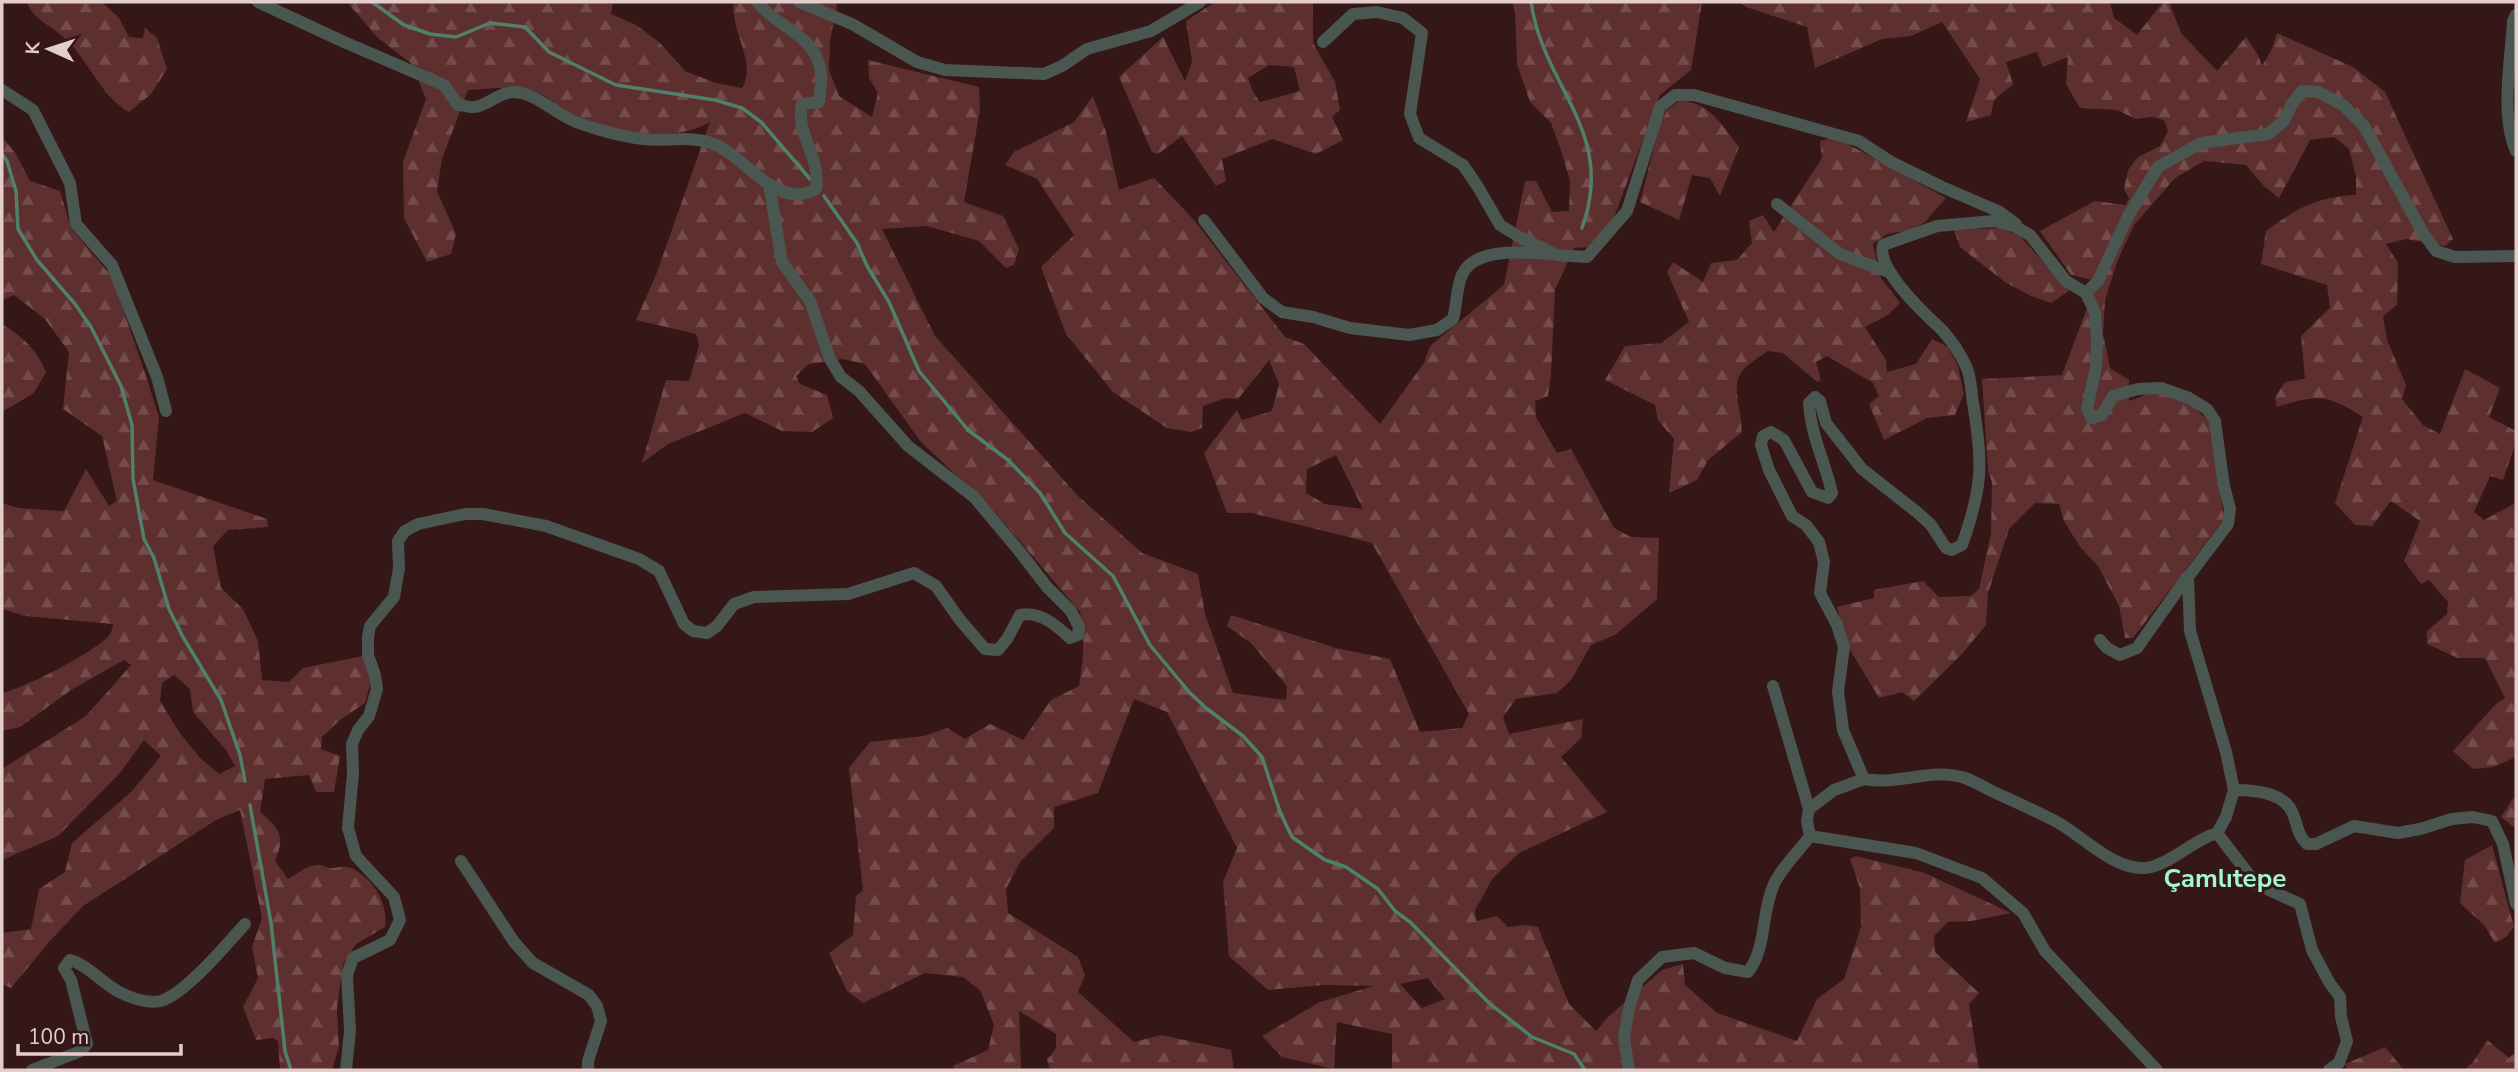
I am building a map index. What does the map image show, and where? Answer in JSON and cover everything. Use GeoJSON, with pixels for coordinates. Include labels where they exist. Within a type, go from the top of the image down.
{"type":"FeatureCollection","features":[{"type":"Feature","properties":{"kind":"street"},"geometry":{"type":"LineString","coordinates":[[258,2],[444,85],[458,105],[475,107],[513,92],[544,103],[574,121],[609,131],[643,139],[687,138],[713,144],[783,193],[806,195],[816,189],[818,177],[799,116],[802,104],[819,102],[821,73],[815,53],[803,37],[783,25],[757,2]]}},
{"type":"Feature","properties":{"kind":"street"},"geometry":{"type":"LineString","coordinates":[[799,2],[852,24],[917,62],[945,70],[1044,74],[1062,66],[1087,48],[1151,31],[1200,2]]}},
{"type":"Feature","properties":{"kind":"street"},"geometry":{"type":"LineString","coordinates":[[1323,42],[1353,14],[1377,12],[1404,18],[1422,33],[1410,114],[1419,138],[1463,166],[1500,225],[1556,255]]}},
{"type":"Feature","properties":{"kind":"street"},"geometry":{"type":"LineString","coordinates":[[2516,15],[2508,106],[2516,150]]}},
{"type":"Feature","properties":{"kind":"street"},"geometry":{"type":"LineString","coordinates":[[2,90],[33,110],[69,183],[76,224],[112,265],[157,377],[166,411]]}},
{"type":"Feature","properties":{"kind":"street"},"geometry":{"type":"LineString","coordinates":[[2086,293],[2098,282],[2128,216],[2158,167],[2201,143],[2268,134],[2283,122],[2302,91],[2318,92],[2343,105],[2364,126],[2423,233],[2436,251],[2455,257],[2516,256]]}},
{"type":"Feature","properties":{"kind":"street"},"geometry":{"type":"LineString","coordinates":[[1204,220],[1263,298],[1282,312],[1350,328],[1409,335],[1437,330],[1453,319],[1462,273],[1481,257],[1500,253],[1587,257],[1627,211],[1660,107],[1675,95],[1694,95],[1859,141],[1891,162],[2000,212],[2030,236],[2066,281],[2086,293],[2095,312],[2097,342],[2096,368],[2087,409],[2092,418],[2102,415],[2113,397],[2138,388],[2161,388],[2189,398],[2207,409],[2215,421],[2230,509],[2228,524],[2137,648],[2120,655],[2099,640]]}},
{"type":"Feature","properties":{"kind":"street"},"geometry":{"type":"LineString","coordinates":[[346,1070],[350,1031],[347,975],[353,958],[390,940],[400,920],[394,897],[356,856],[348,828],[353,773],[352,744],[358,730],[369,716],[377,689],[376,675],[368,655],[370,626],[394,597],[399,568],[398,541],[405,531],[418,524],[465,514],[483,514],[546,526],[639,559],[659,570],[684,624],[693,631],[707,633],[717,626],[734,604],[754,597],[848,594],[914,573],[936,586],[985,649],[998,650],[1020,615],[1028,613],[1048,621],[1070,638],[1078,635],[1079,627],[1071,611],[1047,587],[974,497],[908,446],[859,391],[841,377],[830,359],[810,301],[782,262],[769,184]]}},
{"type":"Feature","properties":{"kind":"street"},"geometry":{"type":"LineString","coordinates":[[1777,204],[1840,254],[1891,273]]}},
{"type":"Feature","properties":{"kind":"street"},"geometry":{"type":"LineString","coordinates":[[1864,779],[1843,730],[1838,691],[1844,647],[1837,625],[1820,593],[1824,562],[1819,541],[1806,525],[1792,516],[1769,470],[1761,445],[1763,436],[1770,432],[1784,440],[1812,492],[1828,498],[1832,493],[1814,439],[1810,416],[1810,403],[1815,397],[1820,401],[1826,423],[1862,469],[1931,525],[1946,548],[1952,550],[1962,545],[1979,490],[1981,461],[1967,368],[1943,331],[1923,314],[1891,273],[1884,260],[1883,245],[1937,226],[1994,221],[2014,226],[2030,236]]}},
{"type":"Feature","properties":{"kind":"street"},"geometry":{"type":"LineString","coordinates":[[1809,809],[1833,790],[1864,779],[1905,780],[1942,773],[1964,778],[2059,823],[2098,850],[2137,869],[2152,867],[2202,837],[2217,833],[2226,817],[2234,790],[2226,752],[2190,631],[2188,577]]}},
{"type":"Feature","properties":{"kind":"street"},"geometry":{"type":"LineString","coordinates":[[1629,1070],[1625,1038],[1629,1008],[1638,981],[1662,957],[1694,953],[1725,968],[1748,972],[1758,960],[1762,929],[1774,884],[1810,836],[1807,821],[1809,809],[1773,686]]}},
{"type":"Feature","properties":{"kind":"street"},"geometry":{"type":"LineString","coordinates":[[2234,790],[2256,790],[2286,802],[2293,813],[2300,837],[2307,844],[2316,844],[2354,826],[2398,833],[2452,819],[2473,817],[2493,821],[2503,844],[2516,904]]}},
{"type":"Feature","properties":{"kind":"street"},"geometry":{"type":"LineString","coordinates":[[2217,833],[2256,884],[2300,904],[2312,950],[2340,997],[2341,1017],[2347,1041],[2339,1063],[2329,1070]]}},
{"type":"Feature","properties":{"kind":"street"},"geometry":{"type":"LineString","coordinates":[[1810,836],[1916,853],[1982,878],[2023,913],[2045,951],[2157,1070]]}},
{"type":"Feature","properties":{"kind":"street"},"geometry":{"type":"LineString","coordinates":[[461,861],[514,942],[533,963],[589,995],[597,1006],[601,1021],[588,1061],[588,1070]]}},
{"type":"Feature","properties":{"kind":"street"},"geometry":{"type":"LineString","coordinates":[[32,1070],[82,1051],[87,1044],[71,980],[64,968],[69,960],[79,963],[104,983],[134,1000],[160,1001],[177,991],[212,960],[245,924]]}},
{"type":"Feature","properties":{"kind":"green space"},"geometry":{"type":"Polygon","coordinates":[[[27,2],[102,2],[119,18],[129,37],[143,38],[145,28],[157,38],[167,69],[151,94],[129,112],[110,96],[79,54],[61,35],[37,17],[27,2]]]}},
{"type":"Feature","properties":{"kind":"green space"},"geometry":{"type":"Polygon","coordinates":[[[347,2],[613,2],[611,14],[636,25],[659,42],[685,71],[716,83],[742,88],[747,68],[735,23],[734,2],[836,2],[829,70],[839,96],[872,117],[878,93],[869,78],[868,60],[979,87],[980,109],[964,202],[1003,216],[1019,249],[1014,265],[1006,268],[979,241],[927,226],[882,229],[935,336],[1077,495],[1142,553],[1198,574],[1205,614],[1233,693],[1286,700],[1287,686],[1251,643],[1227,626],[1231,615],[1336,648],[1390,659],[1420,732],[1462,728],[1469,714],[1372,543],[1252,513],[1227,513],[1204,453],[1237,410],[1242,420],[1272,411],[1279,384],[1269,360],[1238,399],[1225,398],[1203,406],[1202,428],[1191,432],[1167,428],[1113,392],[1066,334],[1041,267],[1074,235],[1037,179],[1005,165],[1014,152],[1074,122],[1093,96],[1106,132],[1119,190],[1154,178],[1194,220],[1285,337],[1304,344],[1380,424],[1424,363],[1430,346],[1504,285],[1525,181],[1536,181],[1552,212],[1569,211],[1570,181],[1561,150],[1551,123],[1530,102],[1517,64],[1515,11],[1512,2],[1702,2],[1691,70],[1660,95],[1614,217],[1589,247],[1574,248],[1555,290],[1548,396],[1535,401],[1536,417],[1557,453],[1571,449],[1614,528],[1631,537],[1659,538],[1657,599],[1615,635],[1591,645],[1571,680],[1557,693],[1516,699],[1503,717],[1509,734],[1583,719],[1581,738],[1561,757],[1607,812],[1519,853],[1493,878],[1475,910],[1476,921],[1497,916],[1508,927],[1538,927],[1569,1004],[1596,1031],[1608,1017],[1662,970],[1683,964],[1685,985],[1717,1013],[1797,1041],[1817,999],[1844,979],[1861,927],[1860,888],[1850,859],[1856,856],[1925,873],[2011,913],[1971,921],[1948,922],[1934,936],[1935,952],[1979,993],[1969,1004],[1979,1070],[1392,1070],[1392,1034],[1337,1022],[1334,1069],[1282,1057],[1262,1036],[1320,1002],[1374,986],[1324,985],[1268,990],[1229,956],[1223,882],[1237,848],[1167,712],[1134,699],[1098,793],[1054,807],[1054,828],[1020,862],[1006,889],[1008,913],[1078,957],[1085,975],[1078,992],[1134,1042],[1161,1035],[1231,1050],[1234,1070],[1050,1070],[1047,1060],[1056,1048],[1056,1034],[1019,1011],[1021,1070],[955,1070],[953,1066],[988,1050],[994,1025],[980,990],[963,977],[925,973],[863,1003],[847,991],[829,953],[853,935],[856,896],[863,890],[849,768],[870,742],[924,736],[947,728],[965,739],[990,724],[1023,740],[1051,700],[1079,686],[1083,649],[1080,612],[996,513],[921,442],[865,364],[843,359],[809,364],[796,376],[800,384],[827,395],[833,418],[812,432],[782,431],[745,413],[668,444],[642,463],[666,380],[689,381],[699,345],[696,334],[636,320],[656,275],[710,122],[679,133],[643,133],[590,121],[530,90],[468,90],[442,159],[437,191],[456,234],[451,254],[427,262],[404,218],[403,162],[426,99],[412,64],[378,38],[347,2]],[[1336,455],[1307,469],[1306,493],[1325,504],[1363,509],[1336,455]],[[1428,978],[1400,984],[1422,1008],[1445,999],[1428,978]]]}},
{"type":"Feature","properties":{"kind":"green space"},"geometry":{"type":"Polygon","coordinates":[[[1215,2],[1313,2],[1313,43],[1335,82],[1340,110],[1332,117],[1343,140],[1316,154],[1272,139],[1222,159],[1226,181],[1216,186],[1182,136],[1158,154],[1152,152],[1119,77],[1163,37],[1185,81],[1192,62],[1186,21],[1215,2]],[[1269,65],[1248,78],[1260,102],[1300,91],[1294,67],[1269,65]]]}},
{"type":"Feature","properties":{"kind":"green space"},"geometry":{"type":"Polygon","coordinates":[[[1739,2],[2110,2],[2114,18],[2137,35],[2163,2],[2169,2],[2181,33],[2217,71],[2246,37],[2262,66],[2277,33],[2353,67],[2385,92],[2453,239],[2445,246],[2406,239],[2386,244],[2398,263],[2397,305],[2383,316],[2387,340],[2406,385],[2402,399],[2423,425],[2440,434],[2465,369],[2500,388],[2489,417],[2516,431],[2516,442],[2503,480],[2490,476],[2474,512],[2484,520],[2516,505],[2516,757],[2493,767],[2473,769],[2453,751],[2496,704],[2505,698],[2485,658],[2458,658],[2427,644],[2427,631],[2447,614],[2448,602],[2429,580],[2421,584],[2404,561],[2420,521],[2391,501],[2372,526],[2355,525],[2335,503],[2363,417],[2331,400],[2313,398],[2277,407],[2275,398],[2285,382],[2305,379],[2301,336],[2330,308],[2327,285],[2261,264],[2266,231],[2318,201],[2356,195],[2356,176],[2349,149],[2334,137],[2310,140],[2279,198],[2264,186],[2246,165],[2204,161],[2175,178],[2134,225],[2117,262],[2105,300],[2103,334],[2110,368],[2129,380],[2129,401],[2156,391],[2188,401],[2210,423],[2224,519],[2133,638],[2125,638],[2119,606],[2098,566],[2080,547],[2064,521],[2059,504],[2035,503],[2009,529],[1988,593],[1986,625],[1962,654],[1914,701],[1902,692],[1879,698],[1847,645],[1837,607],[1874,598],[1874,590],[1923,581],[1939,597],[1971,596],[1979,589],[1991,533],[1992,482],[1988,471],[1982,379],[2062,375],[2097,281],[2071,275],[2040,231],[2095,201],[2126,205],[2129,198],[2124,189],[2128,170],[2138,157],[2160,146],[2168,131],[2164,120],[2152,117],[2136,119],[2117,110],[2080,108],[2066,84],[2068,57],[2043,67],[2037,52],[2006,62],[2013,84],[1994,100],[1991,115],[1966,122],[1980,79],[1942,22],[1911,36],[1882,39],[1815,68],[1807,27],[1746,7],[1739,2]]]}},
{"type":"Feature","properties":{"kind":"green space"},"geometry":{"type":"Polygon","coordinates":[[[1679,101],[1690,102],[1707,110],[1739,147],[1720,196],[1710,178],[1692,175],[1679,220],[1640,202],[1660,124],[1667,110],[1679,101]]]}},
{"type":"Feature","properties":{"kind":"green space"},"geometry":{"type":"Polygon","coordinates":[[[2,137],[16,154],[30,181],[60,191],[71,228],[112,277],[159,417],[153,480],[267,519],[268,527],[228,530],[213,546],[221,588],[243,609],[258,641],[262,680],[289,682],[303,668],[363,656],[371,681],[365,703],[340,720],[322,737],[321,749],[340,756],[334,792],[316,792],[309,775],[265,779],[260,812],[279,833],[280,845],[275,861],[288,879],[314,865],[329,868],[348,867],[366,878],[382,901],[385,927],[356,944],[343,964],[337,1008],[339,1047],[332,1070],[280,1070],[278,1041],[273,1038],[256,1040],[243,1007],[258,978],[252,947],[262,918],[240,810],[216,820],[83,906],[11,988],[2,984],[2,933],[31,929],[39,889],[65,872],[72,843],[131,792],[161,756],[144,740],[120,773],[58,836],[2,860],[2,769],[86,716],[131,665],[124,660],[71,690],[20,727],[2,731],[2,693],[39,678],[93,649],[111,632],[113,624],[25,616],[2,609],[2,503],[18,508],[64,511],[86,469],[109,506],[117,501],[102,436],[63,409],[69,352],[45,319],[14,295],[2,300],[2,137]],[[174,675],[162,683],[160,701],[179,732],[200,758],[219,774],[235,766],[226,750],[193,712],[190,689],[174,675]]]}},
{"type":"Feature","properties":{"kind":"green space"},"geometry":{"type":"Polygon","coordinates":[[[1835,137],[1946,198],[1925,222],[1911,230],[1887,234],[1873,244],[1881,278],[1900,303],[1888,315],[1865,327],[1886,360],[1887,372],[1916,364],[1932,339],[1948,347],[1958,366],[1964,394],[1955,415],[1927,418],[1884,440],[1869,404],[1879,396],[1873,383],[1827,356],[1816,362],[1821,380],[1817,382],[1783,353],[1768,351],[1746,367],[1738,379],[1741,433],[1708,460],[1697,480],[1669,493],[1674,439],[1658,420],[1655,405],[1605,380],[1625,346],[1661,343],[1689,322],[1667,272],[1673,262],[1703,282],[1711,263],[1737,260],[1752,243],[1749,221],[1763,215],[1774,232],[1822,158],[1820,141],[1835,137]]]}},
{"type":"Feature","properties":{"kind":"green space"},"geometry":{"type":"Polygon","coordinates":[[[2001,228],[2019,235],[2069,291],[2051,303],[2031,296],[2005,282],[1960,247],[1954,230],[2001,228]]]}},
{"type":"Feature","properties":{"kind":"green space"},"geometry":{"type":"Polygon","coordinates":[[[2,324],[28,344],[46,372],[34,393],[2,412],[2,324]]]}},
{"type":"Feature","properties":{"kind":"green space"},"geometry":{"type":"Polygon","coordinates":[[[2516,794],[2516,829],[2501,817],[2516,794]]]}},
{"type":"Feature","properties":{"kind":"green space"},"geometry":{"type":"Polygon","coordinates":[[[2492,845],[2514,927],[2506,937],[2495,943],[2484,925],[2460,903],[2465,860],[2492,845]]]}},
{"type":"Feature","properties":{"kind":"green space"},"geometry":{"type":"Polygon","coordinates":[[[2487,1040],[2509,1058],[2516,1052],[2516,1070],[2464,1070],[2474,1061],[2487,1040]]]}},
{"type":"Feature","properties":{"kind":"green space"},"geometry":{"type":"Polygon","coordinates":[[[2385,1047],[2404,1070],[2348,1070],[2345,1064],[2385,1047]]]}},
{"type":"Feature","properties":{"kind":"waterway"},"geometry":{"type":"LineString","coordinates":[[372,2],[404,25],[430,34],[456,37],[490,23],[525,27],[549,52],[616,85],[715,100],[742,108],[761,122],[810,179]]}},
{"type":"Feature","properties":{"kind":"waterway"},"geometry":{"type":"LineString","coordinates":[[1531,2],[1538,32],[1584,137],[1590,164],[1590,194],[1582,228]]}},
{"type":"Feature","properties":{"kind":"waterway"},"geometry":{"type":"LineString","coordinates":[[2,154],[7,161],[16,191],[18,229],[37,260],[91,327],[121,386],[132,425],[133,479],[144,539],[154,558],[169,609],[221,700],[240,755],[245,781]]}},
{"type":"Feature","properties":{"kind":"waterway"},"geometry":{"type":"LineString","coordinates":[[824,196],[857,243],[867,266],[889,302],[919,371],[968,430],[1008,460],[1040,493],[1065,533],[1113,576],[1150,645],[1190,693],[1243,736],[1262,757],[1280,812],[1292,837],[1325,860],[1346,867],[1378,889],[1395,911],[1410,922],[1489,1003],[1532,1037],[1574,1054],[1585,1070]]}},
{"type":"Feature","properties":{"kind":"waterway"},"geometry":{"type":"LineString","coordinates":[[250,805],[271,923],[285,1051],[291,1070]]}},
{"type":"Feature","properties":{"kind":"district","name":"Çamlıtepe"},"geometry":{"type":"Point","coordinates":[2225,878]}}]}
